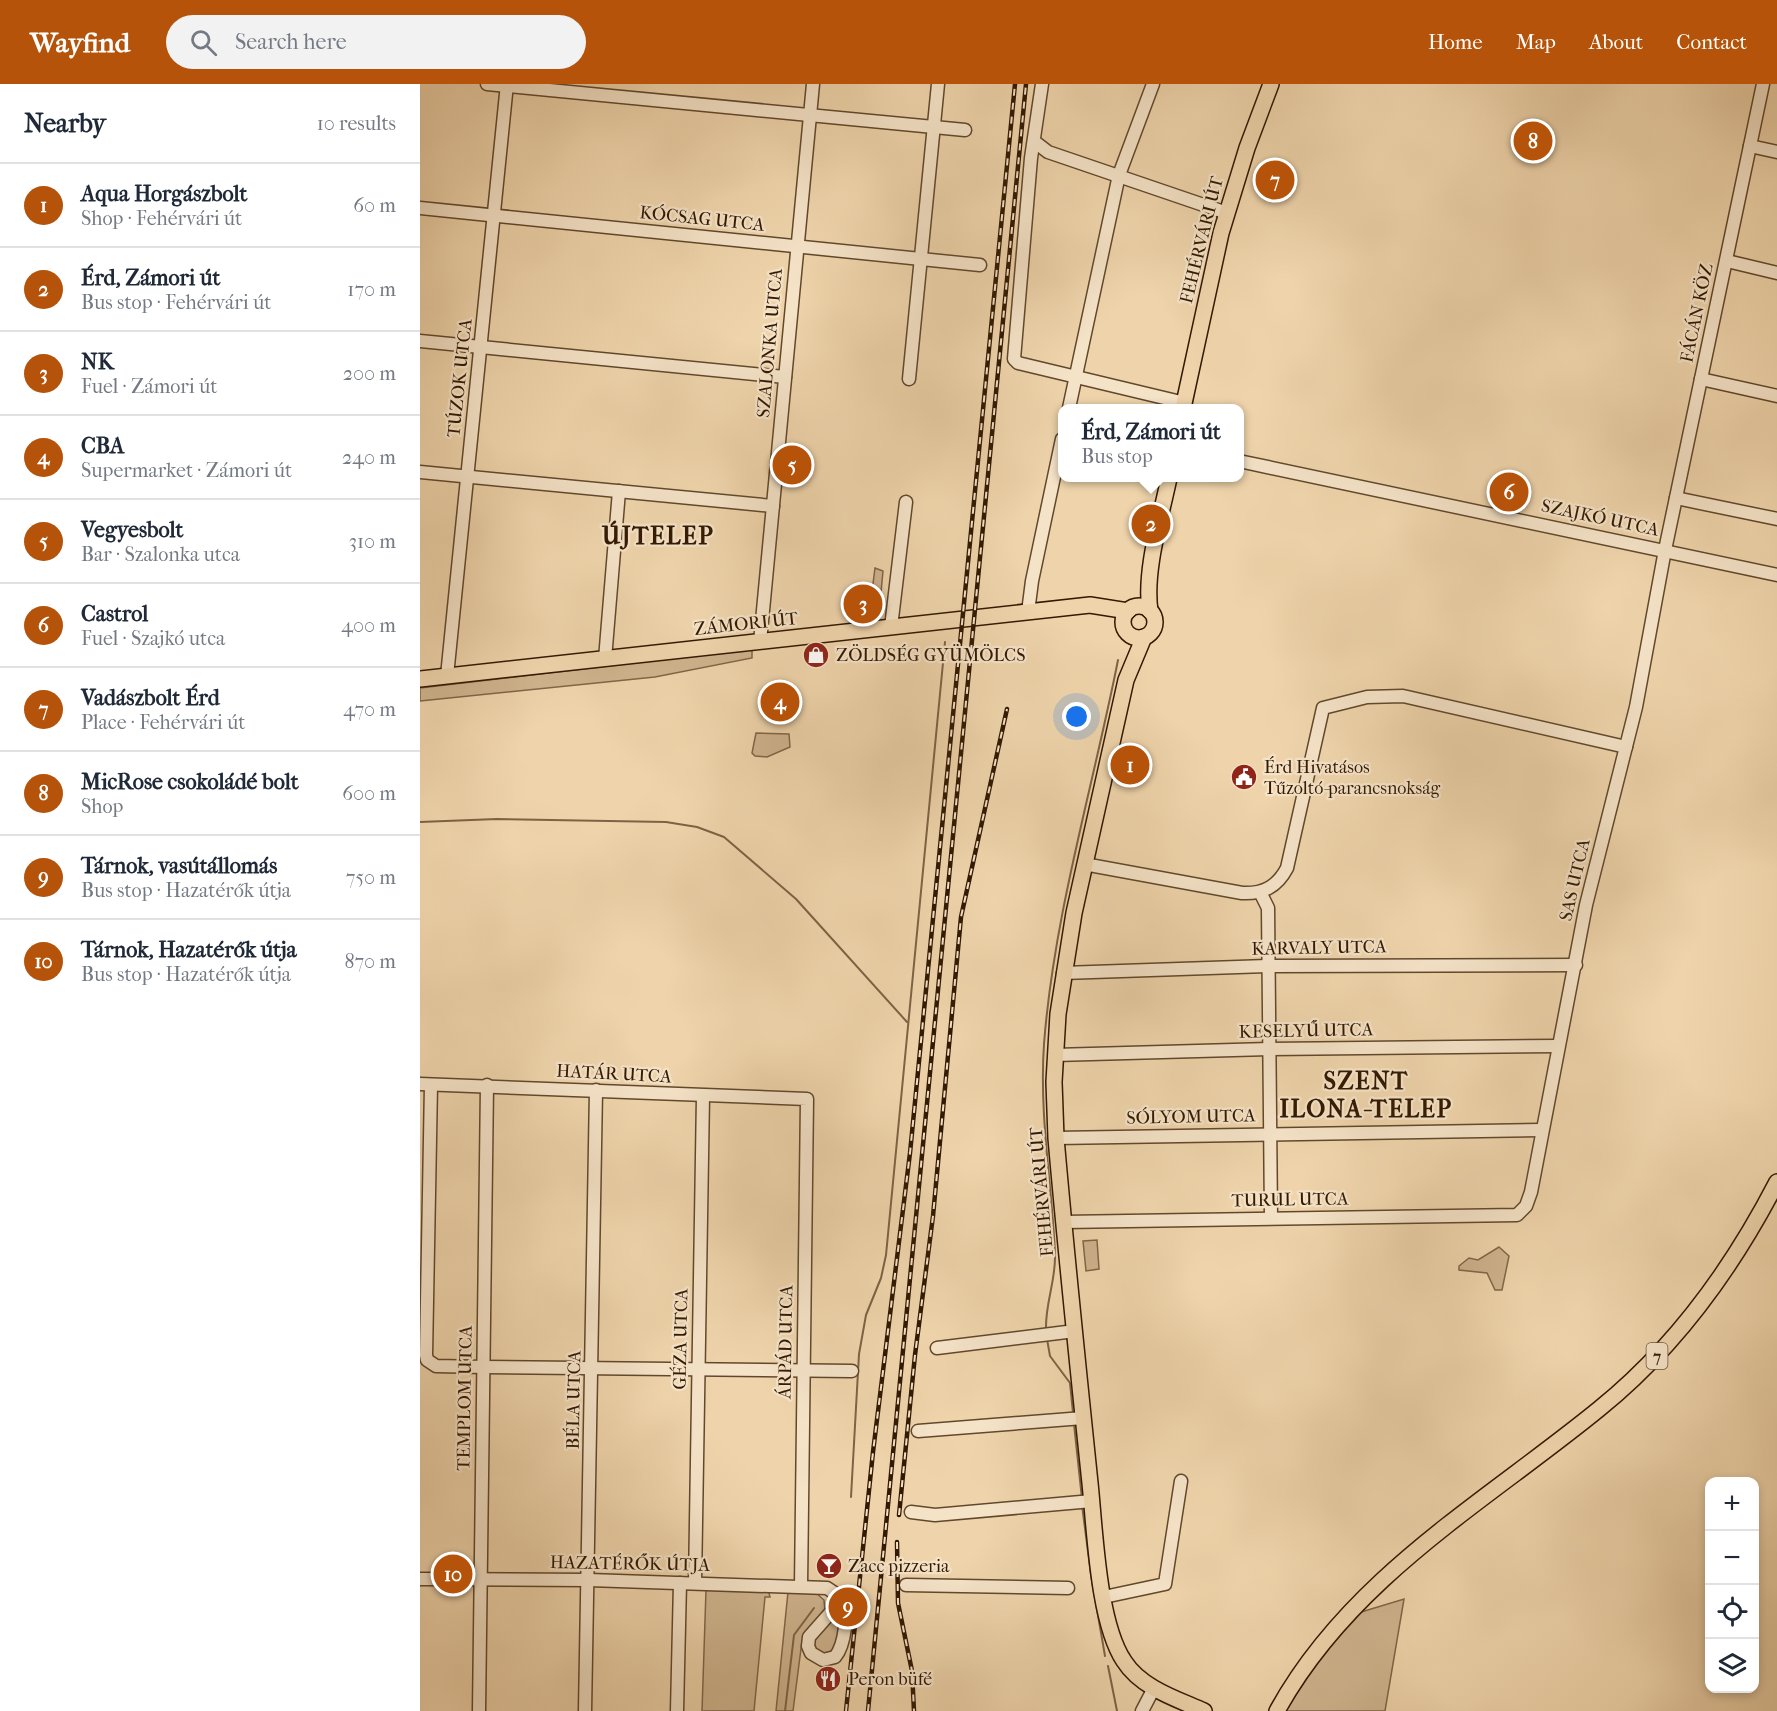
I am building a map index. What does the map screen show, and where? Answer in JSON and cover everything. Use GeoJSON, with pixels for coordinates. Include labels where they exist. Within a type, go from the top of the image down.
{"type":"FeatureCollection","features":[{"type":"Feature","properties":{"kind":"main road","name":"FEHÉRVÁRI ÚT"},"geometry":{"type":"LineString","coordinates":[[1184,404],[1227,213],[1247,148],[1271,84]]}},
{"type":"Feature","properties":{"kind":"main road"},"geometry":{"type":"LineString","coordinates":[[1138,610],[1149,592],[1154,549],[1168,482]]}},
{"type":"Feature","properties":{"kind":"main road","name":"ZÁMORI ÚT"},"geometry":{"type":"LineString","coordinates":[[420,679],[1090,605],[1138,610]]}},
{"type":"Feature","properties":{"kind":"main road","name":"ZÁMORI ÚT"},"geometry":{"type":"LineString","coordinates":[[1077,608],[1109,618],[1135,638],[1144,637]]}},
{"type":"Feature","properties":{"kind":"main road","name":"FEHÉRVÁRI ÚT"},"geometry":{"type":"LineString","coordinates":[[1126,680],[1125,630],[1138,610],[1154,626],[1144,637],[1126,680],[1084,864],[1063,973],[1055,1055],[1056,1138],[1092,1501],[1104,1597],[1116,1649],[1129,1669],[1154,1688],[1204,1711]]}},
{"type":"Feature","properties":{"kind":"main road","name":"7"},"geometry":{"type":"LineString","coordinates":[[1276,1709],[1321,1645],[1377,1585],[1492,1489],[1599,1410],[1662,1351],[1719,1281],[1751,1233],[1777,1182]]}},
{"type":"Feature","properties":{"kind":"street"},"geometry":{"type":"LineString","coordinates":[[487,84],[965,130]]}},
{"type":"Feature","properties":{"kind":"street","name":"SZALONKA UTCA"},"geometry":{"type":"LineString","coordinates":[[760,642],[813,84]]}},
{"type":"Feature","properties":{"kind":"street"},"geometry":{"type":"LineString","coordinates":[[909,379],[938,84]]}},
{"type":"Feature","properties":{"kind":"street"},"geometry":{"type":"LineString","coordinates":[[1042,84],[1031,158],[1013,354],[1018,363],[1176,404]]}},
{"type":"Feature","properties":{"kind":"street"},"geometry":{"type":"LineString","coordinates":[[1070,404],[1119,175],[1154,84]]}},
{"type":"Feature","properties":{"kind":"street","name":"FÁCÁN KÖZ"},"geometry":{"type":"LineString","coordinates":[[1665,550],[1763,84]]}},
{"type":"Feature","properties":{"kind":"street","name":"TÚZOK UTCA"},"geometry":{"type":"LineString","coordinates":[[447,676],[507,85]]}},
{"type":"Feature","properties":{"kind":"street"},"geometry":{"type":"LineString","coordinates":[[1035,142],[1048,152],[1227,213]]}},
{"type":"Feature","properties":{"kind":"street"},"geometry":{"type":"LineString","coordinates":[[1750,146],[1777,152]]}},
{"type":"Feature","properties":{"kind":"street","name":"KÓCSAG UTCA"},"geometry":{"type":"LineString","coordinates":[[420,208],[797,248],[921,257],[980,265]]}},
{"type":"Feature","properties":{"kind":"street"},"geometry":{"type":"LineString","coordinates":[[1727,261],[1777,273]]}},
{"type":"Feature","properties":{"kind":"street"},"geometry":{"type":"LineString","coordinates":[[420,341],[785,377]]}},
{"type":"Feature","properties":{"kind":"street"},"geometry":{"type":"LineString","coordinates":[[1701,380],[1777,396]]}},
{"type":"Feature","properties":{"kind":"street"},"geometry":{"type":"LineString","coordinates":[[1028,612],[1032,580],[1058,458]]}},
{"type":"Feature","properties":{"kind":"street","name":"SZAJKÓ UTCA"},"geometry":{"type":"LineString","coordinates":[[1244,462],[1777,575]]}},
{"type":"Feature","properties":{"kind":"street"},"geometry":{"type":"LineString","coordinates":[[420,472],[773,506]]}},
{"type":"Feature","properties":{"kind":"street"},"geometry":{"type":"LineString","coordinates":[[605,659],[620,491]]}},
{"type":"Feature","properties":{"kind":"street"},"geometry":{"type":"LineString","coordinates":[[1676,498],[1777,519]]}},
{"type":"Feature","properties":{"kind":"street"},"geometry":{"type":"LineString","coordinates":[[891,627],[906,502]]}},
{"type":"Feature","properties":{"kind":"street","name":"SAS UTCA"},"geometry":{"type":"LineString","coordinates":[[1517,1215],[1526,1206],[1531,1192],[1586,905],[1636,707],[1665,550]]}},
{"type":"Feature","properties":{"kind":"street"},"geometry":{"type":"LineString","coordinates":[[1084,864],[1242,893],[1260,892],[1277,884],[1287,868],[1323,708],[1367,697],[1397,696],[1626,747]]}},
{"type":"Feature","properties":{"kind":"street"},"geometry":{"type":"LineString","coordinates":[[1260,892],[1268,908],[1271,1218]]}},
{"type":"Feature","properties":{"kind":"street","name":"KARVALY UTCA"},"geometry":{"type":"LineString","coordinates":[[1063,973],[1267,966],[1576,965]]}},
{"type":"Feature","properties":{"kind":"street","name":"KESELYŰ UTCA"},"geometry":{"type":"LineString","coordinates":[[1055,1055],[1269,1049],[1558,1046]]}},
{"type":"Feature","properties":{"kind":"street"},"geometry":{"type":"LineString","coordinates":[[425,1084],[426,1355],[430,1363],[436,1366],[484,1367],[852,1371]]}},
{"type":"Feature","properties":{"kind":"street","name":"HATÁR UTCA"},"geometry":{"type":"LineString","coordinates":[[425,1084],[807,1099]]}},
{"type":"Feature","properties":{"kind":"street","name":"TEMPLOM UTCA"},"geometry":{"type":"LineString","coordinates":[[479,1711],[487,1085]]}},
{"type":"Feature","properties":{"kind":"street","name":"BÉLA UTCA"},"geometry":{"type":"LineString","coordinates":[[585,1711],[596,1090]]}},
{"type":"Feature","properties":{"kind":"street","name":"GÉZA UTCA"},"geometry":{"type":"LineString","coordinates":[[695,1583],[703,1096]]}},
{"type":"Feature","properties":{"kind":"street","name":"ÁRPÁD UTCA"},"geometry":{"type":"LineString","coordinates":[[801,1586],[807,1099]]}},
{"type":"Feature","properties":{"kind":"street","name":"SÓLYOM UTCA"},"geometry":{"type":"LineString","coordinates":[[1056,1138],[1542,1130]]}},
{"type":"Feature","properties":{"kind":"street","name":"TURUL UTCA"},"geometry":{"type":"LineString","coordinates":[[1064,1222],[1517,1215]]}},
{"type":"Feature","properties":{"kind":"street"},"geometry":{"type":"LineString","coordinates":[[937,1348],[1075,1331]]}},
{"type":"Feature","properties":{"kind":"street"},"geometry":{"type":"LineString","coordinates":[[918,1431],[1083,1418]]}},
{"type":"Feature","properties":{"kind":"street"},"geometry":{"type":"LineString","coordinates":[[1104,1597],[1162,1587],[1167,1577],[1181,1481]]}},
{"type":"Feature","properties":{"kind":"street"},"geometry":{"type":"LineString","coordinates":[[911,1512],[935,1515],[1092,1501]]}},
{"type":"Feature","properties":{"kind":"street","name":"HAZATÉRŐK ÚTJA"},"geometry":{"type":"LineString","coordinates":[[420,1579],[589,1580],[801,1586],[827,1588],[837,1594]]}},
{"type":"Feature","properties":{"kind":"street"},"geometry":{"type":"LineString","coordinates":[[677,1711],[680,1583]]}},
{"type":"Feature","properties":{"kind":"street"},"geometry":{"type":"LineString","coordinates":[[906,1585],[1068,1588]]}},
{"type":"Feature","properties":{"kind":"street"},"geometry":{"type":"LineString","coordinates":[[837,1594],[844,1602],[841,1650],[835,1657],[823,1660],[811,1653],[809,1637],[832,1611],[837,1594]]}},
{"type":"Feature","properties":{"kind":"street"},"geometry":{"type":"LineString","coordinates":[[1142,1711],[1154,1688]]}},
{"type":"Feature","properties":{"kind":"shaded area"},"geometry":{"type":"Polygon","coordinates":[[[875,568],[883,571],[879,614],[869,615],[875,568]]]}},
{"type":"Feature","properties":{"kind":"shaded area"},"geometry":{"type":"Polygon","coordinates":[[[752,649],[752,658],[655,677],[420,701],[420,688],[752,649]]]}},
{"type":"Feature","properties":{"kind":"shaded area"},"geometry":{"type":"Polygon","coordinates":[[[756,733],[789,734],[790,747],[767,757],[755,756],[752,753],[756,733]]]}},
{"type":"Feature","properties":{"kind":"shaded area"},"geometry":{"type":"Polygon","coordinates":[[[1097,1240],[1099,1269],[1086,1271],[1083,1241],[1097,1240]]]}},
{"type":"Feature","properties":{"kind":"shaded area"},"geometry":{"type":"Polygon","coordinates":[[[1499,1247],[1509,1256],[1502,1290],[1495,1290],[1487,1273],[1459,1270],[1459,1266],[1469,1258],[1478,1260],[1499,1247]]]}},
{"type":"Feature","properties":{"kind":"shaded area"},"geometry":{"type":"Polygon","coordinates":[[[764,1589],[769,1593],[770,1597],[765,1597],[754,1711],[702,1711],[706,1590],[764,1589]]]}},
{"type":"Feature","properties":{"kind":"shaded area"},"geometry":{"type":"Polygon","coordinates":[[[788,1592],[816,1593],[824,1600],[825,1610],[802,1641],[793,1711],[776,1711],[788,1592]]]}},
{"type":"Feature","properties":{"kind":"shaded area"},"geometry":{"type":"Polygon","coordinates":[[[1404,1599],[1385,1711],[1285,1711],[1320,1658],[1358,1613],[1404,1599]]]}},
{"type":"Feature","properties":{"kind":"shaded area"},"geometry":{"type":"Polygon","coordinates":[[[841,1611],[838,1646],[832,1654],[820,1654],[814,1647],[816,1637],[841,1611]]]}},
{"type":"Feature","properties":{"kind":"waterway"},"geometry":{"type":"LineString","coordinates":[[851,1497],[859,1354],[866,1315],[881,1278],[886,1255],[945,642]]}},
{"type":"Feature","properties":{"kind":"waterway"},"geometry":{"type":"LineString","coordinates":[[1046,1330],[1055,1254],[1043,1097],[1044,1044],[1049,995],[1065,899],[1118,660]]}},
{"type":"Feature","properties":{"kind":"waterway"},"geometry":{"type":"LineString","coordinates":[[420,822],[497,819],[666,822],[697,827],[724,837],[796,899],[907,1022]]}},
{"type":"Feature","properties":{"kind":"waterway"},"geometry":{"type":"LineString","coordinates":[[1047,1339],[1050,1356],[1070,1383],[1073,1413]]}},
{"type":"Feature","properties":{"kind":"waterway"},"geometry":{"type":"LineString","coordinates":[[1074,1424],[1082,1499]]}},
{"type":"Feature","properties":{"kind":"waterway"},"geometry":{"type":"LineString","coordinates":[[1082,1505],[1105,1656]]}},
{"type":"Feature","properties":{"kind":"waterway"},"geometry":{"type":"LineString","coordinates":[[785,1711],[794,1635],[814,1608]]}},
{"type":"Feature","properties":{"kind":"waterway"},"geometry":{"type":"LineString","coordinates":[[1108,1666],[1117,1711]]}},
{"type":"Feature","properties":{"kind":"railway"},"geometry":{"type":"LineString","coordinates":[[846,1711],[873,1452],[910,1153],[1015,84]]}},
{"type":"Feature","properties":{"kind":"railway"},"geometry":{"type":"LineString","coordinates":[[868,1711],[1026,84]]}},
{"type":"Feature","properties":{"kind":"railway"},"geometry":{"type":"LineString","coordinates":[[899,1515],[915,1355],[933,1216],[961,917],[1007,709]]}},
{"type":"Feature","properties":{"kind":"railway"},"geometry":{"type":"LineString","coordinates":[[897,1542],[898,1603],[912,1671],[914,1711]]}},
{"type":"Feature","properties":{"kind":"place","name":"MicRose csokoládé bolt"},"geometry":{"type":"Point","coordinates":[1533,141]}},
{"type":"Feature","properties":{"kind":"place","name":"Vadászbolt Érd"},"geometry":{"type":"Point","coordinates":[1275,180]}},
{"type":"Feature","properties":{"kind":"place","name":"Vegyesbolt"},"geometry":{"type":"Point","coordinates":[792,465]}},
{"type":"Feature","properties":{"kind":"place","name":"Castrol"},"geometry":{"type":"Point","coordinates":[1509,492]}},
{"type":"Feature","properties":{"kind":"place","name":"Érd, Zámori út"},"geometry":{"type":"Point","coordinates":[1151,524]}},
{"type":"Feature","properties":{"kind":"place","name":"NK"},"geometry":{"type":"Point","coordinates":[863,604]}},
{"type":"Feature","properties":{"kind":"place","name":"ZÖLDSÉG GYÜMÖLCS"},"geometry":{"type":"Point","coordinates":[816,655]}},
{"type":"Feature","properties":{"kind":"place","name":"CBA"},"geometry":{"type":"Point","coordinates":[780,702]}},
{"type":"Feature","properties":{"kind":"place","name":"Aqua Horgászbolt"},"geometry":{"type":"Point","coordinates":[1130,765]}},
{"type":"Feature","properties":{"kind":"place","name":"Érd Hivatásos Tűzoltó-parancsnokság"},"geometry":{"type":"Point","coordinates":[1244,777]}},
{"type":"Feature","properties":{"kind":"place","name":"Zacc pizzeria"},"geometry":{"type":"Point","coordinates":[829,1566]}},
{"type":"Feature","properties":{"kind":"place","name":"Tárnok, Hazatérők útja"},"geometry":{"type":"Point","coordinates":[453,1574]}},
{"type":"Feature","properties":{"kind":"place","name":"Tárnok, vasútállomás"},"geometry":{"type":"Point","coordinates":[848,1607]}},
{"type":"Feature","properties":{"kind":"place","name":"Peron büfé"},"geometry":{"type":"Point","coordinates":[828,1679]}},
{"type":"Feature","properties":{"kind":"district","name":"ÚJTELEP"},"geometry":{"type":"Point","coordinates":[658,536]}},
{"type":"Feature","properties":{"kind":"district","name":"SZENT ILONA-TELEP"},"geometry":{"type":"Point","coordinates":[1366,1095]}}]}
